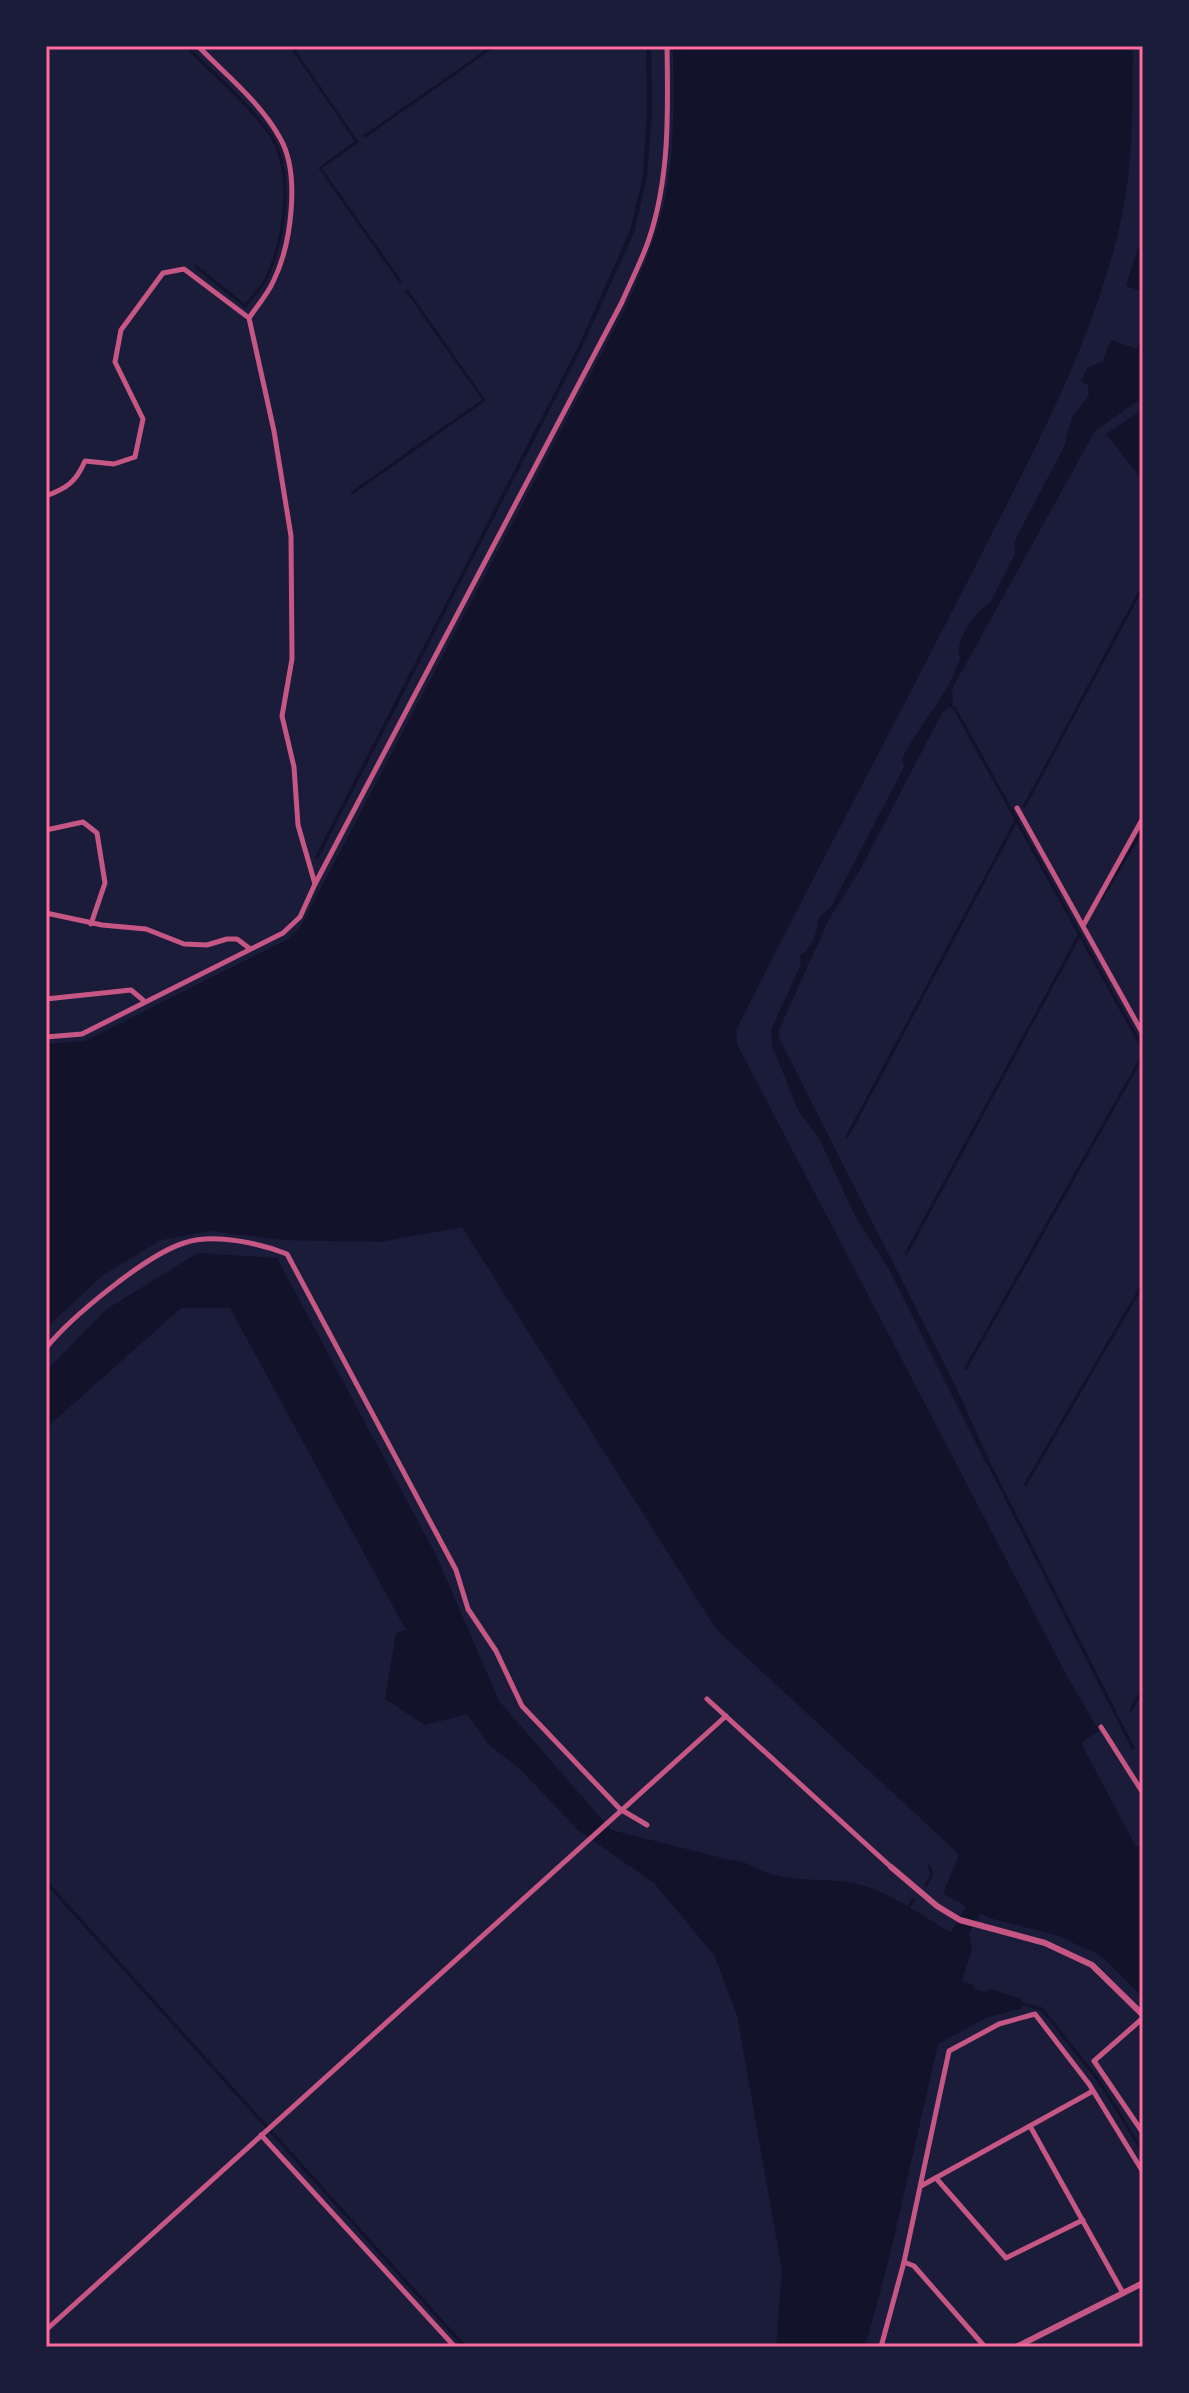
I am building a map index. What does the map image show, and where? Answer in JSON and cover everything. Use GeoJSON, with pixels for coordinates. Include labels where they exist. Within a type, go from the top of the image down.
{"type":"FeatureCollection","features":[{"type":"Feature","properties":{"kind":"street"},"geometry":{"type":"LineString","coordinates":[[198,46],[271,123],[283,142],[292,175],[293,198],[278,268],[274,281],[249,318]]}},
{"type":"Feature","properties":{"kind":"street"},"geometry":{"type":"LineString","coordinates":[[46,1037],[82,1034],[143,1000],[292,927],[622,302],[650,238],[663,180],[668,111],[667,46]]}},
{"type":"Feature","properties":{"kind":"street"},"geometry":{"type":"LineString","coordinates":[[46,496],[66,489],[77,480],[85,461],[114,464],[135,457],[143,419],[115,362],[121,330],[163,273],[184,269],[249,318],[274,431],[291,536],[292,659],[282,716],[294,767],[298,825],[315,884]]}},
{"type":"Feature","properties":{"kind":"street"},"geometry":{"type":"LineString","coordinates":[[1017,808],[1143,1034]]}},
{"type":"Feature","properties":{"kind":"street"},"geometry":{"type":"LineString","coordinates":[[1083,925],[1143,818]]}},
{"type":"Feature","properties":{"kind":"street"},"geometry":{"type":"LineString","coordinates":[[46,830],[83,822],[97,833],[105,883],[91,924]]}},
{"type":"Feature","properties":{"kind":"street"},"geometry":{"type":"LineString","coordinates":[[46,913],[91,924],[146,929],[195,946],[237,939],[249,948]]}},
{"type":"Feature","properties":{"kind":"street"},"geometry":{"type":"LineString","coordinates":[[46,999],[131,990],[143,1000]]}},
{"type":"Feature","properties":{"kind":"street"},"geometry":{"type":"LineString","coordinates":[[46,1348],[107,1293],[183,1243],[210,1239],[287,1254],[456,1570],[468,1609],[496,1651],[514,1694],[620,1809],[647,1825]]}},
{"type":"Feature","properties":{"kind":"street"},"geometry":{"type":"LineString","coordinates":[[707,1699],[891,1867],[960,1920],[979,1928],[1045,1943],[1077,1957],[1111,1981],[1143,2016],[1094,2061],[1143,2133]]}},
{"type":"Feature","properties":{"kind":"street"},"geometry":{"type":"LineString","coordinates":[[46,2330],[726,1716]]}},
{"type":"Feature","properties":{"kind":"street"},"geometry":{"type":"LineString","coordinates":[[1101,1727],[1143,1793]]}},
{"type":"Feature","properties":{"kind":"street"},"geometry":{"type":"LineString","coordinates":[[881,2347],[904,2262],[949,2051],[999,2024],[1035,2014],[1093,2091],[1143,2172]]}},
{"type":"Feature","properties":{"kind":"street"},"geometry":{"type":"LineString","coordinates":[[921,2186],[1093,2091]]}},
{"type":"Feature","properties":{"kind":"street"},"geometry":{"type":"LineString","coordinates":[[1030,2126],[1123,2293]]}},
{"type":"Feature","properties":{"kind":"street"},"geometry":{"type":"LineString","coordinates":[[261,2135],[455,2347]]}},
{"type":"Feature","properties":{"kind":"street"},"geometry":{"type":"LineString","coordinates":[[936,2178],[1006,2258],[1083,2220]]}},
{"type":"Feature","properties":{"kind":"street"},"geometry":{"type":"LineString","coordinates":[[904,2262],[914,2266],[985,2347]]}},
{"type":"Feature","properties":{"kind":"street"},"geometry":{"type":"LineString","coordinates":[[1016,2347],[1143,2283]]}},
{"type":"Feature","properties":{"kind":"shaded area"},"geometry":{"type":"Polygon","coordinates":[[[646,46],[651,46],[652,111],[647,177],[634,233],[581,349],[318,859],[315,857],[578,347],[630,231],[643,176],[647,111],[646,46]]]}},
{"type":"Feature","properties":{"kind":"shaded area"},"geometry":{"type":"Polygon","coordinates":[[[673,46],[1133,46],[1132,131],[1126,195],[1111,261],[1079,351],[1018,482],[736,1030],[737,1044],[1067,1676],[1099,1731],[1081,1743],[1135,1845],[1143,1849],[1143,1998],[1100,1955],[1056,1935],[990,1918],[943,1894],[959,1854],[716,1629],[462,1227],[381,1242],[282,1240],[210,1231],[161,1240],[103,1275],[46,1328],[46,1044],[85,1041],[288,939],[301,926],[627,305],[657,229],[668,182],[673,131],[673,46]]]}},
{"type":"Feature","properties":{"kind":"shaded area"},"geometry":{"type":"Polygon","coordinates":[[[1138,247],[1143,248],[1143,292],[1126,286],[1138,247]]]}},
{"type":"Feature","properties":{"kind":"shaded area"},"geometry":{"type":"Polygon","coordinates":[[[1143,335],[1143,397],[1095,431],[952,689],[953,704],[942,713],[860,870],[829,919],[779,1030],[779,1038],[955,1385],[990,1463],[987,1465],[889,1269],[855,1216],[820,1140],[798,1110],[772,1045],[771,1030],[801,964],[800,956],[814,939],[818,918],[831,907],[904,767],[902,759],[955,673],[960,642],[966,629],[990,603],[1015,554],[1014,542],[1064,447],[1072,417],[1089,395],[1088,385],[1081,381],[1087,368],[1102,362],[1111,340],[1137,349],[1143,335]]]}},
{"type":"Feature","properties":{"kind":"shaded area"},"geometry":{"type":"Polygon","coordinates":[[[1143,409],[1143,481],[1106,434],[1143,409]]]}},
{"type":"Feature","properties":{"kind":"shaded area"},"geometry":{"type":"Polygon","coordinates":[[[198,1253],[277,1258],[436,1555],[499,1701],[611,1830],[742,1862],[781,1876],[865,1886],[952,1933],[954,1929],[969,1933],[972,1949],[962,1981],[974,1985],[974,1989],[985,1992],[991,1989],[1021,1999],[1022,2008],[986,2018],[938,2044],[889,2259],[865,2347],[776,2347],[782,2271],[737,2015],[714,1955],[654,1883],[578,1830],[518,1767],[488,1744],[467,1714],[425,1725],[385,1699],[396,1633],[406,1630],[230,1308],[181,1308],[46,1428],[46,1371],[107,1309],[198,1253]]]}},
{"type":"Feature","properties":{"kind":"waterway"},"geometry":{"type":"LineString","coordinates":[[186,46],[267,130],[282,163],[285,203],[273,261],[265,281],[245,306],[195,266]]}},
{"type":"Feature","properties":{"kind":"waterway"},"geometry":{"type":"LineString","coordinates":[[291,46],[357,142],[320,168],[400,281]]}},
{"type":"Feature","properties":{"kind":"waterway"},"geometry":{"type":"LineString","coordinates":[[365,136],[494,46]]}},
{"type":"Feature","properties":{"kind":"waterway"},"geometry":{"type":"LineString","coordinates":[[352,493],[484,400],[407,291]]}},
{"type":"Feature","properties":{"kind":"waterway"},"geometry":{"type":"LineString","coordinates":[[1024,807],[1143,586]]}},
{"type":"Feature","properties":{"kind":"waterway"},"geometry":{"type":"LineString","coordinates":[[949,705],[955,709],[1143,1049]]}},
{"type":"Feature","properties":{"kind":"waterway"},"geometry":{"type":"LineString","coordinates":[[847,1137],[1017,819]]}},
{"type":"Feature","properties":{"kind":"waterway"},"geometry":{"type":"LineString","coordinates":[[1101,899],[1143,829]]}},
{"type":"Feature","properties":{"kind":"waterway"},"geometry":{"type":"LineString","coordinates":[[906,1254],[1080,934]]}},
{"type":"Feature","properties":{"kind":"waterway"},"geometry":{"type":"LineString","coordinates":[[966,1368],[1143,1055]]}},
{"type":"Feature","properties":{"kind":"waterway"},"geometry":{"type":"LineString","coordinates":[[1025,1485],[1143,1284]]}},
{"type":"Feature","properties":{"kind":"waterway"},"geometry":{"type":"LineString","coordinates":[[987,1460],[1133,1748]]}},
{"type":"Feature","properties":{"kind":"waterway"},"geometry":{"type":"LineString","coordinates":[[1131,1710],[1143,1689]]}},
{"type":"Feature","properties":{"kind":"waterway"},"geometry":{"type":"LineString","coordinates":[[926,1885],[932,1874],[929,1866]]}},
{"type":"Feature","properties":{"kind":"waterway"},"geometry":{"type":"LineString","coordinates":[[46,1882],[465,2347]]}},
{"type":"Feature","properties":{"kind":"waterway"},"geometry":{"type":"LineString","coordinates":[[952,1947],[984,1891]]}},
{"type":"Feature","properties":{"kind":"waterway"},"geometry":{"type":"LineString","coordinates":[[906,1912],[913,1900]]}},
{"type":"Feature","properties":{"kind":"waterway"},"geometry":{"type":"LineString","coordinates":[[1018,2003],[1042,2009],[1099,2081],[1143,2152]]}}]}
